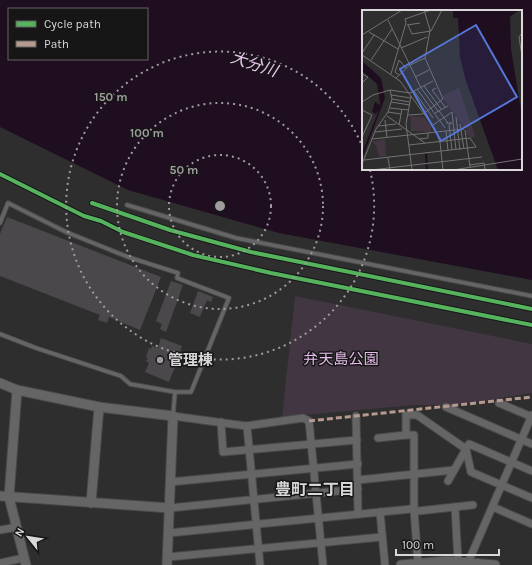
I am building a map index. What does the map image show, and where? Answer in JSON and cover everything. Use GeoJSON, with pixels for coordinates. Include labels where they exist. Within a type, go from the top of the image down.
{"type":"FeatureCollection","features":[{"type":"Feature","properties":{"kind":"street"},"geometry":{"type":"LineString","coordinates":[[0,384],[17,390],[99,407],[247,426],[303,418],[309,420],[323,565]]}},
{"type":"Feature","properties":{"kind":"street"},"geometry":{"type":"LineString","coordinates":[[0,563],[25,561],[16,527],[4,497],[17,390]]}},
{"type":"Feature","properties":{"kind":"street"},"geometry":{"type":"LineString","coordinates":[[468,563],[532,416],[499,403]]}},
{"type":"Feature","properties":{"kind":"street"},"geometry":{"type":"LineString","coordinates":[[91,503],[99,407]]}},
{"type":"Feature","properties":{"kind":"street"},"geometry":{"type":"LineString","coordinates":[[446,407],[532,444]]}},
{"type":"Feature","properties":{"kind":"street"},"geometry":{"type":"LineString","coordinates":[[406,435],[406,415],[417,415],[466,449],[471,472],[532,498]]}},
{"type":"Feature","properties":{"kind":"street"},"geometry":{"type":"LineString","coordinates":[[173,416],[168,561],[259,548],[382,537]]}},
{"type":"Feature","properties":{"kind":"street"},"geometry":{"type":"LineString","coordinates":[[356,416],[358,514]]}},
{"type":"Feature","properties":{"kind":"street"},"geometry":{"type":"LineString","coordinates":[[221,422],[223,452],[357,440]]}},
{"type":"Feature","properties":{"kind":"street"},"geometry":{"type":"LineString","coordinates":[[247,426],[260,565]]}},
{"type":"Feature","properties":{"kind":"street"},"geometry":{"type":"LineString","coordinates":[[378,438],[414,435],[414,510],[418,563]]}},
{"type":"Feature","properties":{"kind":"street"},"geometry":{"type":"LineString","coordinates":[[448,481],[469,444],[532,471]]}},
{"type":"Feature","properties":{"kind":"street"},"geometry":{"type":"LineString","coordinates":[[170,482],[358,464]]}},
{"type":"Feature","properties":{"kind":"street"},"geometry":{"type":"LineString","coordinates":[[358,480],[454,470]]}},
{"type":"Feature","properties":{"kind":"street"},"geometry":{"type":"LineString","coordinates":[[4,497],[170,508],[358,489]]}},
{"type":"Feature","properties":{"kind":"street"},"geometry":{"type":"LineString","coordinates":[[169,533],[358,514],[418,511],[473,505]]}},
{"type":"Feature","properties":{"kind":"street"},"geometry":{"type":"LineString","coordinates":[[455,507],[458,561]]}},
{"type":"Feature","properties":{"kind":"street"},"geometry":{"type":"LineString","coordinates":[[493,507],[532,524]]}},
{"type":"Feature","properties":{"kind":"street"},"geometry":{"type":"LineString","coordinates":[[380,512],[385,565]]}},
{"type":"Feature","properties":{"kind":"street"},"geometry":{"type":"LineString","coordinates":[[0,530],[16,527]]}},
{"type":"Feature","properties":{"kind":"street"},"geometry":{"type":"LineString","coordinates":[[401,565],[458,561],[495,565]]}},
{"type":"Feature","properties":{"kind":"lane"},"geometry":{"type":"LineString","coordinates":[[0,223],[8,203],[66,232],[128,256],[178,273],[177,278],[229,298],[191,392],[175,392],[130,384],[121,376],[36,348],[0,334]]}},
{"type":"Feature","properties":{"kind":"lane"},"geometry":{"type":"LineString","coordinates":[[127,205],[236,238],[532,296]]}},
{"type":"Feature","properties":{"kind":"lane"},"geometry":{"type":"LineString","coordinates":[[173,416],[175,392]]}},
{"type":"Feature","properties":{"kind":"green space","name":"弁天島公園"},"geometry":{"type":"Polygon","coordinates":[[[295,296],[532,344],[532,393],[456,405],[414,405],[282,417],[295,296]]]}},
{"type":"Feature","properties":{"kind":"water","name":"大分川"},"geometry":{"type":"Polygon","coordinates":[[[0,0],[532,0],[532,280],[279,233],[128,190],[0,127],[0,0]]]}},
{"type":"Feature","properties":{"kind":"building"},"geometry":{"type":"Polygon","coordinates":[[[7,217],[161,277],[140,330],[109,317],[107,323],[98,320],[100,315],[0,276],[0,234],[7,217]]]}},
{"type":"Feature","properties":{"kind":"building"},"geometry":{"type":"Polygon","coordinates":[[[171,281],[183,285],[166,332],[160,329],[162,324],[156,321],[171,281]]]}},
{"type":"Feature","properties":{"kind":"building"},"geometry":{"type":"Polygon","coordinates":[[[198,291],[213,297],[211,302],[207,300],[200,317],[190,313],[198,291]]]}},
{"type":"Feature","properties":{"kind":"building","name":"管理棟"},"geometry":{"type":"Polygon","coordinates":[[[161,338],[182,346],[177,361],[180,362],[177,368],[175,367],[169,382],[145,372],[149,363],[146,361],[148,358],[146,357],[149,348],[151,349],[152,346],[158,348],[161,338]]]}},
{"type":"Feature","properties":{"kind":"marked path"},"geometry":{"type":"LineString","coordinates":[[309,421],[532,397]]}},
{"type":"Feature","properties":{"kind":"cycle path"},"geometry":{"type":"LineString","coordinates":[[0,174],[84,216],[101,221],[123,232],[193,255],[271,273],[532,325]]}},
{"type":"Feature","properties":{"kind":"cycle path"},"geometry":{"type":"LineString","coordinates":[[92,203],[170,230],[251,252],[532,309]]}},
{"type":"Feature","properties":{"kind":"place","name":"管理棟"},"geometry":{"type":"Point","coordinates":[160,360]}},
{"type":"Feature","properties":{"kind":"district","name":"豊町二丁目"},"geometry":{"type":"Point","coordinates":[315,489]}}]}
